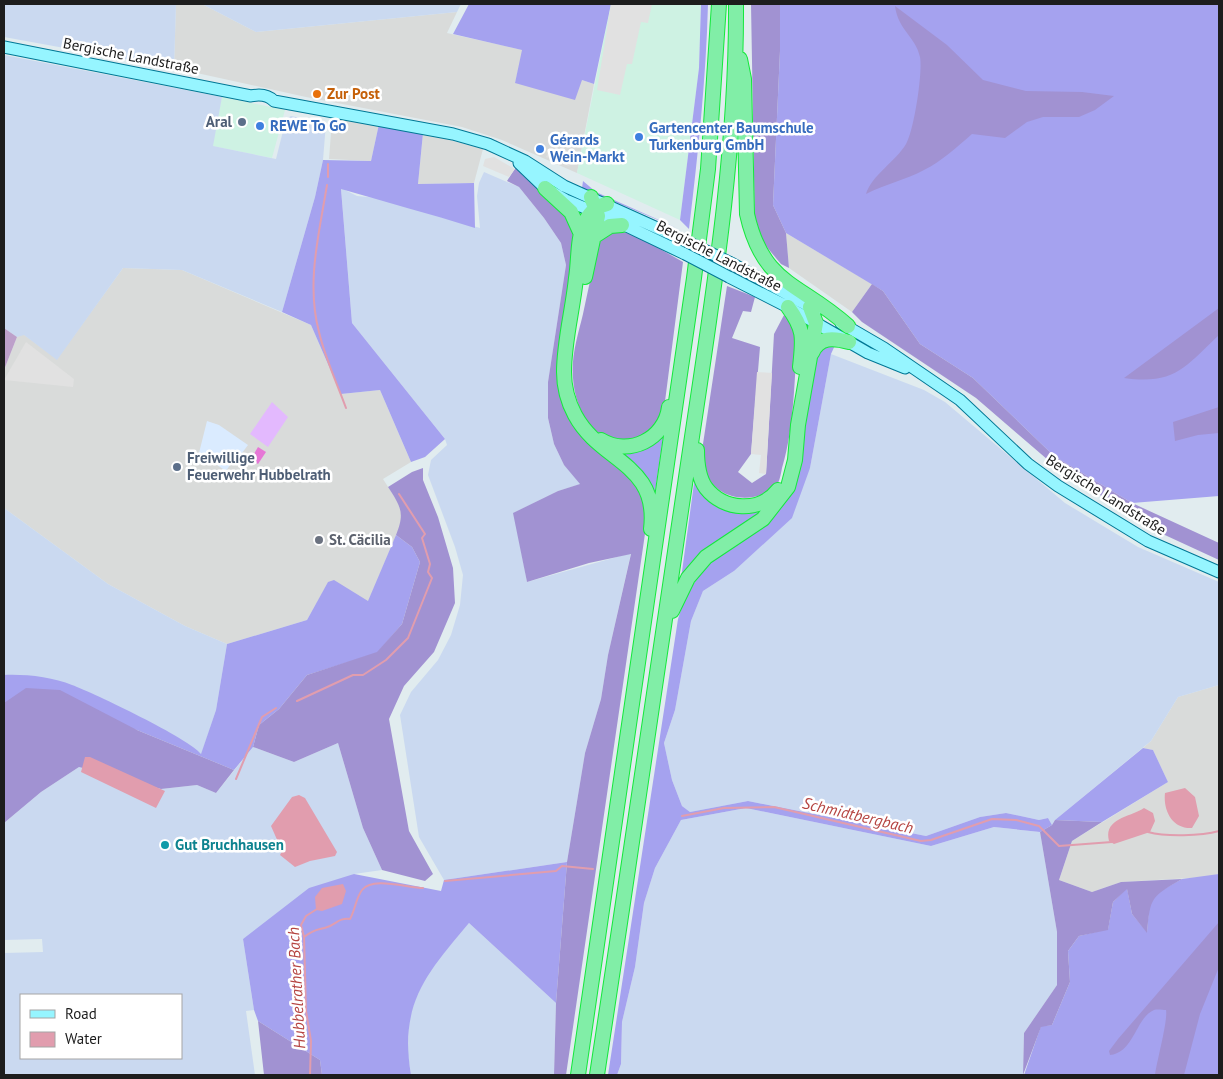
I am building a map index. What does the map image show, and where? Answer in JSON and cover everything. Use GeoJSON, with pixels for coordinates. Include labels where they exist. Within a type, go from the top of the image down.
{"type":"FeatureCollection","features":[{"type":"Feature","properties":{"kind":"highway"},"geometry":{"type":"LineString","coordinates":[[578,1075],[650,587],[708,169],[719,4]]}},
{"type":"Feature","properties":{"kind":"highway"},"geometry":{"type":"LineString","coordinates":[[597,1075],[665,628],[699,389],[722,211],[736,40],[736,4]]}},
{"type":"Feature","properties":{"kind":"highway"},"geometry":{"type":"LineString","coordinates":[[736,40],[744,79],[747,214],[752,234],[766,263],[794,289],[834,314],[848,326]]}},
{"type":"Feature","properties":{"kind":"highway"},"geometry":{"type":"LineString","coordinates":[[549,190],[571,212],[587,234],[570,357],[570,384],[579,414],[589,428],[606,443],[624,447],[633,446],[654,437],[662,428],[668,415],[671,398],[679,384]]}},
{"type":"Feature","properties":{"kind":"highway"},"geometry":{"type":"LineString","coordinates":[[597,207],[587,234],[565,362],[566,388],[572,409],[582,427],[596,442],[630,468],[644,487],[650,505],[652,520],[645,574],[650,587]]}},
{"type":"Feature","properties":{"kind":"highway"},"geometry":{"type":"LineString","coordinates":[[587,234],[610,226],[622,225]]}},
{"type":"Feature","properties":{"kind":"highway"},"geometry":{"type":"LineString","coordinates":[[699,389],[697,460],[698,471],[706,488],[720,499],[736,506],[753,506],[766,501],[778,491],[789,469],[803,337],[798,321],[788,307]]}},
{"type":"Feature","properties":{"kind":"highway"},"geometry":{"type":"LineString","coordinates":[[665,628],[688,578],[706,557],[763,519],[788,487],[795,460],[798,425],[816,323],[810,307]]}},
{"type":"Feature","properties":{"kind":"highway"},"geometry":{"type":"LineString","coordinates":[[811,356],[816,346],[825,340],[838,339],[849,342]]}},
{"type":"Feature","properties":{"kind":"main road","name":"Bergische Landstraße"},"geometry":{"type":"LineString","coordinates":[[4,47],[252,96],[256,102],[268,104],[274,101],[453,134],[488,144],[525,161],[574,190],[622,225],[685,254],[788,307],[883,360],[916,371]]}},
{"type":"Feature","properties":{"kind":"main road","name":"Bergische Landstraße"},"geometry":{"type":"LineString","coordinates":[[515,157],[549,190],[686,241],[848,326],[960,400],[1028,464],[1058,486],[1148,541],[1219,572]]}},
{"type":"Feature","properties":{"kind":"main road"},"geometry":{"type":"LineString","coordinates":[[549,190],[568,194],[574,190]]}},
{"type":"Feature","properties":{"kind":"shaded area"},"geometry":{"type":"Polygon","coordinates":[[[4,4],[176,4],[174,68],[4,37],[4,4]]]}},
{"type":"Feature","properties":{"kind":"shaded area"},"geometry":{"type":"Polygon","coordinates":[[[176,4],[202,4],[256,32],[457,12],[447,33],[523,50],[515,83],[582,80],[594,84],[577,173],[502,140],[462,127],[306,97],[174,68],[176,4]]]}},
{"type":"Feature","properties":{"kind":"shaded area"},"geometry":{"type":"Polygon","coordinates":[[[202,4],[461,4],[457,12],[256,32],[202,4]]]}},
{"type":"Feature","properties":{"kind":"shaded area"},"geometry":{"type":"Polygon","coordinates":[[[469,4],[611,4],[594,84],[582,80],[575,100],[515,83],[522,50],[453,34],[469,4]]]}},
{"type":"Feature","properties":{"kind":"shaded area","name":"Gartencenter Baumschule Turkenburg GmbH"},"geometry":{"type":"Polygon","coordinates":[[[611,4],[701,4],[699,68],[680,220],[577,173],[611,4]]]}},
{"type":"Feature","properties":{"kind":"shaded area"},"geometry":{"type":"Polygon","coordinates":[[[611,4],[652,4],[648,23],[641,22],[632,64],[627,64],[620,95],[597,90],[611,4]]]}},
{"type":"Feature","properties":{"kind":"shaded area"},"geometry":{"type":"Polygon","coordinates":[[[701,4],[708,4],[707,32],[701,117],[689,229],[680,220],[699,68],[701,4]]]}},
{"type":"Feature","properties":{"kind":"shaded area"},"geometry":{"type":"Polygon","coordinates":[[[751,4],[780,4],[780,51],[773,205],[786,233],[789,268],[781,264],[755,233],[751,4]]]}},
{"type":"Feature","properties":{"kind":"shaded area"},"geometry":{"type":"Polygon","coordinates":[[[780,4],[1219,5],[1219,496],[1132,503],[1054,456],[973,378],[920,344],[883,291],[786,233],[773,205],[780,51],[780,4]]]}},
{"type":"Feature","properties":{"kind":"shaded area"},"geometry":{"type":"Polygon","coordinates":[[[895,6],[947,45],[983,80],[1026,91],[1082,92],[1114,96],[1095,110],[1079,117],[1043,117],[1027,122],[1005,138],[972,134],[949,154],[931,166],[910,177],[866,194],[873,181],[906,144],[912,127],[917,101],[920,57],[915,44],[900,21],[895,6]]]}},
{"type":"Feature","properties":{"kind":"shaded area"},"geometry":{"type":"Polygon","coordinates":[[[4,55],[222,97],[213,146],[276,159],[286,119],[291,116],[326,123],[323,160],[315,197],[282,312],[182,270],[123,268],[57,360],[24,335],[17,337],[4,328],[4,55]]]}},
{"type":"Feature","properties":{"kind":"shaded area"},"geometry":{"type":"Polygon","coordinates":[[[222,97],[285,110],[272,158],[212,146],[222,97]]]}},
{"type":"Feature","properties":{"kind":"shaded area"},"geometry":{"type":"Polygon","coordinates":[[[340,117],[379,124],[371,161],[329,159],[332,120],[340,117]]]}},
{"type":"Feature","properties":{"kind":"shaded area"},"geometry":{"type":"Polygon","coordinates":[[[379,124],[423,133],[418,184],[474,183],[475,228],[341,189],[352,323],[445,439],[425,457],[411,462],[380,390],[341,394],[311,325],[282,312],[315,197],[323,160],[371,161],[379,124]]]}},
{"type":"Feature","properties":{"kind":"shaded area"},"geometry":{"type":"Polygon","coordinates":[[[423,133],[483,149],[474,183],[418,184],[423,133]]]}},
{"type":"Feature","properties":{"kind":"shaded area"},"geometry":{"type":"Polygon","coordinates":[[[549,150],[572,158],[569,166],[546,157],[549,150]]]}},
{"type":"Feature","properties":{"kind":"shaded area"},"geometry":{"type":"Polygon","coordinates":[[[494,157],[515,169],[509,177],[483,166],[485,159],[494,157]]]}},
{"type":"Feature","properties":{"kind":"shaded area"},"geometry":{"type":"Polygon","coordinates":[[[516,167],[550,196],[577,230],[565,398],[642,494],[647,520],[566,1075],[554,1075],[556,1003],[567,862],[585,753],[601,699],[608,655],[631,554],[589,563],[527,582],[513,513],[558,491],[580,484],[564,465],[554,444],[548,418],[548,382],[566,265],[561,243],[544,218],[519,187],[507,181],[516,167]]]}},
{"type":"Feature","properties":{"kind":"shaded area"},"geometry":{"type":"Polygon","coordinates":[[[484,172],[519,187],[561,243],[566,265],[548,382],[548,418],[554,444],[564,465],[581,484],[558,491],[514,513],[527,582],[631,553],[608,655],[601,699],[585,753],[567,862],[444,880],[419,837],[400,715],[411,692],[438,660],[451,635],[460,605],[463,575],[455,547],[428,475],[431,460],[447,445],[445,439],[352,323],[341,188],[357,196],[378,198],[480,228],[477,196],[479,183],[484,172]]]}},
{"type":"Feature","properties":{"kind":"shaded area"},"geometry":{"type":"Polygon","coordinates":[[[583,181],[596,192],[677,228],[582,188],[583,181]]]}},
{"type":"Feature","properties":{"kind":"shaded area"},"geometry":{"type":"Polygon","coordinates":[[[618,230],[641,238],[683,262],[664,409],[652,428],[643,435],[623,441],[602,435],[588,422],[576,398],[573,370],[575,346],[599,243],[610,231],[618,230]]]}},
{"type":"Feature","properties":{"kind":"shaded area"},"geometry":{"type":"Polygon","coordinates":[[[786,233],[872,284],[852,312],[789,268],[786,233]]]}},
{"type":"Feature","properties":{"kind":"shaded area"},"geometry":{"type":"Polygon","coordinates":[[[123,268],[182,270],[311,325],[341,394],[380,390],[411,462],[383,479],[399,504],[403,519],[368,602],[328,583],[307,620],[227,644],[185,626],[108,584],[4,508],[4,370],[17,337],[23,334],[57,359],[123,268]]]}},
{"type":"Feature","properties":{"kind":"shaded area"},"geometry":{"type":"Polygon","coordinates":[[[872,284],[883,291],[920,344],[973,378],[1054,456],[1132,503],[1219,543],[1219,560],[1154,530],[1055,466],[976,398],[862,322],[852,312],[872,284]]]}},
{"type":"Feature","properties":{"kind":"shaded area"},"geometry":{"type":"Polygon","coordinates":[[[727,286],[755,297],[751,312],[743,311],[732,338],[760,347],[751,454],[738,472],[752,483],[766,474],[774,334],[784,315],[798,331],[792,418],[780,478],[778,483],[769,492],[744,498],[732,496],[719,490],[708,476],[701,457],[727,286]]]}},
{"type":"Feature","properties":{"kind":"shaded area"},"geometry":{"type":"Polygon","coordinates":[[[1219,308],[1219,335],[1187,365],[1168,376],[1156,379],[1124,378],[1219,308]]]}},
{"type":"Feature","properties":{"kind":"shaded area"},"geometry":{"type":"Polygon","coordinates":[[[4,328],[17,337],[4,370],[4,328]]]}},
{"type":"Feature","properties":{"kind":"shaded area"},"geometry":{"type":"Polygon","coordinates":[[[26,342],[74,379],[73,387],[4,380],[26,342]]]}},
{"type":"Feature","properties":{"kind":"shaded area"},"geometry":{"type":"Polygon","coordinates":[[[836,343],[831,354],[810,468],[792,518],[734,571],[703,591],[691,621],[675,710],[664,743],[672,780],[682,806],[690,812],[748,801],[926,836],[980,817],[1006,813],[1039,820],[1048,818],[1052,825],[1040,832],[994,827],[931,846],[746,808],[681,820],[655,868],[644,903],[635,967],[622,1022],[621,1064],[617,1075],[608,1075],[678,619],[686,594],[711,560],[781,504],[818,356],[822,348],[836,343]]]}},
{"type":"Feature","properties":{"kind":"shaded area"},"geometry":{"type":"Polygon","coordinates":[[[831,354],[924,390],[945,402],[1065,503],[1138,547],[1219,582],[1219,685],[1178,697],[1151,741],[1055,820],[1052,825],[1048,818],[1039,820],[1006,813],[980,817],[926,836],[748,801],[690,812],[682,806],[672,780],[664,743],[675,710],[691,621],[703,591],[734,571],[810,468],[831,354]]]}},
{"type":"Feature","properties":{"kind":"shaded area"},"geometry":{"type":"Polygon","coordinates":[[[757,372],[772,373],[766,474],[759,473],[761,455],[751,454],[757,372]]]}},
{"type":"Feature","properties":{"kind":"shaded area"},"geometry":{"type":"Polygon","coordinates":[[[272,402],[288,417],[268,447],[250,434],[272,402]]]}},
{"type":"Feature","properties":{"kind":"shaded area"},"geometry":{"type":"Polygon","coordinates":[[[1219,407],[1219,433],[1198,435],[1175,441],[1173,422],[1219,407]]]}},
{"type":"Feature","properties":{"kind":"shaded area"},"geometry":{"type":"Polygon","coordinates":[[[207,421],[219,425],[248,445],[239,457],[236,456],[226,471],[199,453],[207,421]]]}},
{"type":"Feature","properties":{"kind":"shaded area"},"geometry":{"type":"Polygon","coordinates":[[[664,431],[653,505],[612,449],[664,431]]]}},
{"type":"Feature","properties":{"kind":"shaded area"},"geometry":{"type":"Polygon","coordinates":[[[258,447],[266,452],[258,464],[251,459],[258,447]]]}},
{"type":"Feature","properties":{"kind":"shaded area"},"geometry":{"type":"Polygon","coordinates":[[[423,468],[423,480],[438,517],[453,568],[455,603],[434,652],[404,686],[389,719],[409,831],[433,874],[425,881],[382,870],[363,828],[338,743],[294,762],[253,747],[259,725],[279,709],[307,675],[377,652],[402,624],[420,562],[412,547],[396,535],[401,515],[399,505],[388,487],[412,472],[423,468]]]}},
{"type":"Feature","properties":{"kind":"shaded area"},"geometry":{"type":"Polygon","coordinates":[[[695,476],[708,499],[768,505],[680,586],[695,476]]]}},
{"type":"Feature","properties":{"kind":"shaded area"},"geometry":{"type":"Polygon","coordinates":[[[4,508],[108,584],[185,626],[227,644],[216,710],[201,755],[11,675],[4,675],[4,508]]]}},
{"type":"Feature","properties":{"kind":"shaded area"},"geometry":{"type":"Polygon","coordinates":[[[396,535],[412,547],[420,562],[402,624],[377,653],[307,675],[279,709],[259,725],[253,747],[234,770],[137,730],[4,703],[4,675],[48,678],[64,682],[141,717],[179,738],[201,754],[216,710],[227,644],[307,620],[328,582],[334,580],[368,601],[396,535]]]}},
{"type":"Feature","properties":{"kind":"shaded area"},"geometry":{"type":"Polygon","coordinates":[[[1219,685],[1219,874],[1208,877],[1121,882],[1092,892],[1059,880],[1072,841],[1168,782],[1153,750],[1143,748],[1151,741],[1178,697],[1219,685]]]}},
{"type":"Feature","properties":{"kind":"shaded area"},"geometry":{"type":"Polygon","coordinates":[[[26,688],[60,690],[137,730],[234,770],[216,793],[197,785],[161,789],[79,767],[41,792],[4,823],[4,703],[26,688]]]}},
{"type":"Feature","properties":{"kind":"shaded area"},"geometry":{"type":"Polygon","coordinates":[[[338,743],[363,828],[382,870],[354,874],[243,939],[254,1010],[246,1011],[255,1075],[4,1075],[4,953],[43,952],[42,939],[4,940],[4,823],[41,792],[79,767],[161,789],[197,785],[216,793],[253,747],[294,762],[338,743]]]}},
{"type":"Feature","properties":{"kind":"shaded area"},"geometry":{"type":"Polygon","coordinates":[[[1143,748],[1153,750],[1168,782],[1102,822],[1055,820],[1143,748]]]}},
{"type":"Feature","properties":{"kind":"shaded area"},"geometry":{"type":"Polygon","coordinates":[[[746,808],[931,846],[994,827],[1040,832],[1057,932],[1057,985],[1024,1033],[1023,1075],[617,1075],[621,1064],[622,1022],[635,967],[644,903],[655,868],[681,820],[746,808]]]}},
{"type":"Feature","properties":{"kind":"shaded area"},"geometry":{"type":"Polygon","coordinates":[[[1055,820],[1102,822],[1072,841],[1059,880],[1092,892],[1121,882],[1182,879],[1164,890],[1154,899],[1149,912],[1147,933],[1132,914],[1127,889],[1113,902],[1108,930],[1079,936],[1068,951],[1070,982],[1052,1025],[1041,1027],[1023,1075],[1024,1033],[1057,985],[1057,932],[1040,832],[1052,825],[1055,820]]]}},
{"type":"Feature","properties":{"kind":"shaded area"},"geometry":{"type":"Polygon","coordinates":[[[567,862],[556,1003],[469,923],[440,958],[419,992],[409,1028],[408,1050],[411,1075],[322,1075],[320,1060],[258,1021],[254,1010],[243,939],[309,888],[354,874],[441,891],[444,880],[567,862]]]}},
{"type":"Feature","properties":{"kind":"shaded area"},"geometry":{"type":"Polygon","coordinates":[[[1219,874],[1219,1075],[1024,1075],[1041,1026],[1052,1025],[1070,982],[1068,951],[1079,936],[1108,929],[1113,902],[1127,888],[1132,914],[1147,932],[1149,908],[1155,894],[1182,879],[1219,874]]]}},
{"type":"Feature","properties":{"kind":"shaded area"},"geometry":{"type":"Polygon","coordinates":[[[1219,922],[1219,967],[1200,1014],[1184,1075],[1155,1075],[1164,1031],[1166,1010],[1155,1010],[1148,1014],[1130,1042],[1118,1053],[1110,1055],[1109,1051],[1118,1039],[1219,922]]]}},
{"type":"Feature","properties":{"kind":"shaded area"},"geometry":{"type":"Polygon","coordinates":[[[469,923],[556,1003],[554,1075],[411,1075],[408,1055],[409,1019],[416,998],[430,969],[469,923]]]}},
{"type":"Feature","properties":{"kind":"shaded area"},"geometry":{"type":"Polygon","coordinates":[[[258,1021],[320,1060],[322,1075],[264,1075],[258,1021]]]}},
{"type":"Feature","properties":{"kind":"water"},"geometry":{"type":"Polygon","coordinates":[[[85,757],[90,757],[165,791],[156,808],[81,772],[85,757]]]}},
{"type":"Feature","properties":{"kind":"water"},"geometry":{"type":"Polygon","coordinates":[[[1185,788],[1195,797],[1199,816],[1192,828],[1174,822],[1167,812],[1165,793],[1185,788]]]}},
{"type":"Feature","properties":{"kind":"water"},"geometry":{"type":"Polygon","coordinates":[[[299,795],[305,798],[337,852],[335,856],[310,861],[295,867],[280,855],[282,851],[271,826],[292,797],[299,795]]]}},
{"type":"Feature","properties":{"kind":"water"},"geometry":{"type":"Polygon","coordinates":[[[1144,808],[1153,813],[1155,821],[1150,832],[1114,844],[1109,841],[1108,833],[1114,823],[1144,808]]]}},
{"type":"Feature","properties":{"kind":"water"},"geometry":{"type":"Polygon","coordinates":[[[343,884],[346,891],[342,904],[322,911],[316,910],[315,897],[322,888],[343,884]]]}},
{"type":"Feature","properties":{"kind":"waterway","name":"Hubbelrather Bach"},"geometry":{"type":"LineString","coordinates":[[328,164],[328,177]]}},
{"type":"Feature","properties":{"kind":"waterway","name":"Hubbelrather Bach"},"geometry":{"type":"LineString","coordinates":[[327,185],[315,258],[315,314],[328,361],[346,408]]}},
{"type":"Feature","properties":{"kind":"waterway","name":"Hubbelrather Bach"},"geometry":{"type":"LineString","coordinates":[[297,701],[353,675],[363,675],[386,660],[408,638],[432,578],[428,572],[430,564],[422,538],[425,534],[399,494]]}},
{"type":"Feature","properties":{"kind":"waterway","name":"Hubbelrather Bach"},"geometry":{"type":"LineString","coordinates":[[236,779],[262,717],[276,708]]}},
{"type":"Feature","properties":{"kind":"waterway","name":"Schmidtbergbach"},"geometry":{"type":"LineString","coordinates":[[682,816],[724,808],[774,807],[921,841],[931,840],[992,819],[1016,820],[1039,826],[1059,846],[1112,842]]}},
{"type":"Feature","properties":{"kind":"waterway","name":"Schmidtbergbach"},"geometry":{"type":"LineString","coordinates":[[1148,832],[1164,835],[1183,835],[1219,831]]}},
{"type":"Feature","properties":{"kind":"waterway","name":"Schmidtbergbach"},"geometry":{"type":"LineString","coordinates":[[445,881],[556,871],[562,866],[593,869]]}},
{"type":"Feature","properties":{"kind":"waterway","name":"Schmidtbergbach"},"geometry":{"type":"LineString","coordinates":[[304,937],[315,930],[330,926],[341,920],[350,919],[360,893],[367,886],[382,883],[423,888]]}},
{"type":"Feature","properties":{"kind":"waterway","name":"Hubbelrather Bach"},"geometry":{"type":"LineString","coordinates":[[310,1075],[311,1041],[306,1011],[304,937],[301,925],[306,916],[317,909]]}},
{"type":"Feature","properties":{"kind":"place","name":"Zur Post"},"geometry":{"type":"Point","coordinates":[317,94]}},
{"type":"Feature","properties":{"kind":"place","name":"Aral"},"geometry":{"type":"Point","coordinates":[242,122]}},
{"type":"Feature","properties":{"kind":"place","name":"REWE To Go"},"geometry":{"type":"Point","coordinates":[260,126]}},
{"type":"Feature","properties":{"kind":"place","name":"Gartencenter Baumschule Turkenburg GmbH"},"geometry":{"type":"Point","coordinates":[639,137]}},
{"type":"Feature","properties":{"kind":"place","name":"Gérards Wein-Markt"},"geometry":{"type":"Point","coordinates":[540,149]}},
{"type":"Feature","properties":{"kind":"place","name":"Freiwillige Feuerwehr Hubbelrath"},"geometry":{"type":"Point","coordinates":[177,467]}},
{"type":"Feature","properties":{"kind":"place","name":"St. Cäcilia"},"geometry":{"type":"Point","coordinates":[319,540]}},
{"type":"Feature","properties":{"kind":"place","name":"Gut Bruchhausen"},"geometry":{"type":"Point","coordinates":[165,845]}}]}
